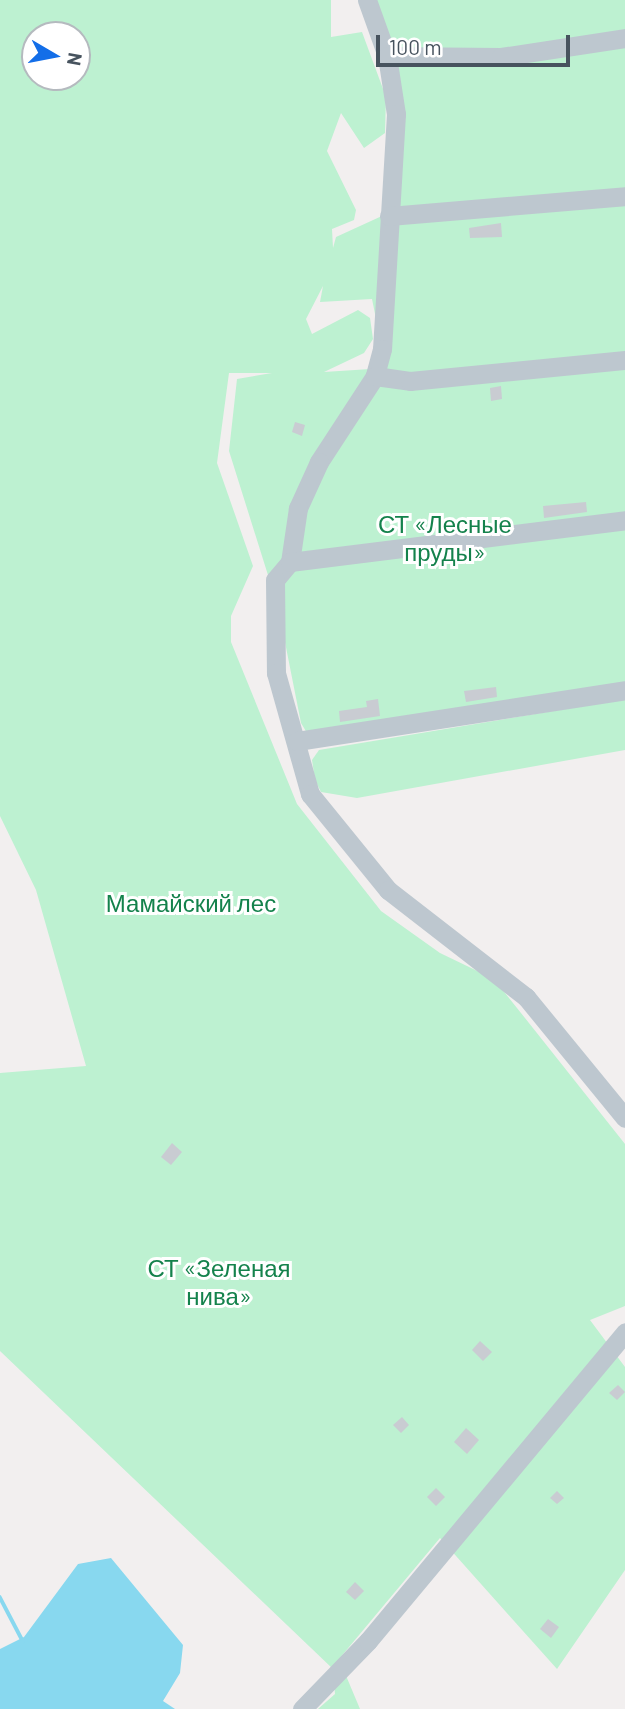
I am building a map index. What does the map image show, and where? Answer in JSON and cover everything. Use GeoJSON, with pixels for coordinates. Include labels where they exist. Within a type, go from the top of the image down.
{"type":"FeatureCollection","features":[{"type":"Feature","properties":{"kind":"street"},"geometry":{"type":"LineString","coordinates":[[367,0],[387,56],[396,114],[375,376],[318,462],[298,508],[290,562],[275,580],[276,673],[310,794],[388,890],[442,934],[497,968],[625,1118]]}},
{"type":"Feature","properties":{"kind":"street"},"geometry":{"type":"LineString","coordinates":[[387,56],[501,57],[625,38]]}},
{"type":"Feature","properties":{"kind":"street"},"geometry":{"type":"LineString","coordinates":[[389,216],[625,196]]}},
{"type":"Feature","properties":{"kind":"street"},"geometry":{"type":"LineString","coordinates":[[375,376],[410,381],[625,360]]}},
{"type":"Feature","properties":{"kind":"street"},"geometry":{"type":"LineString","coordinates":[[290,562],[625,520]]}},
{"type":"Feature","properties":{"kind":"street"},"geometry":{"type":"LineString","coordinates":[[297,741],[625,690]]}},
{"type":"Feature","properties":{"kind":"street"},"geometry":{"type":"LineString","coordinates":[[302,1709],[368,1641],[625,1332]]}},
{"type":"Feature","properties":{"kind":"green space"},"geometry":{"type":"Polygon","coordinates":[[[0,0],[331,0],[331,37],[362,32],[386,97],[385,133],[364,148],[341,113],[327,151],[356,210],[354,220],[332,229],[333,248],[336,237],[395,210],[388,52],[370,0],[625,0],[625,690],[313,743],[301,723],[278,607],[229,451],[237,379],[272,373],[229,373],[217,463],[253,566],[231,616],[231,642],[297,804],[381,911],[440,953],[494,979],[625,1144],[625,1306],[590,1320],[625,1367],[625,1570],[557,1669],[440,1538],[339,1659],[360,1709],[318,1709],[335,1694],[333,1669],[0,1351],[0,1073],[86,1066],[36,890],[0,816],[0,0]],[[323,286],[306,319],[312,334],[358,310],[370,318],[373,339],[364,353],[324,372],[386,368],[372,299],[320,302],[323,286]]]}},
{"type":"Feature","properties":{"kind":"green space"},"geometry":{"type":"Polygon","coordinates":[[[625,699],[625,750],[357,798],[321,792],[315,780],[312,760],[319,750],[625,699]]]}},
{"type":"Feature","properties":{"kind":"water"},"geometry":{"type":"Polygon","coordinates":[[[111,1558],[183,1645],[180,1673],[163,1701],[175,1709],[0,1709],[0,1649],[24,1637],[78,1564],[111,1558]]]}},
{"type":"Feature","properties":{"kind":"building"},"geometry":{"type":"Polygon","coordinates":[[[501,223],[502,237],[470,238],[469,228],[501,223]]]}},
{"type":"Feature","properties":{"kind":"building"},"geometry":{"type":"Polygon","coordinates":[[[501,386],[502,399],[491,401],[490,388],[501,386]]]}},
{"type":"Feature","properties":{"kind":"building"},"geometry":{"type":"Polygon","coordinates":[[[295,422],[305,425],[302,436],[292,432],[295,422]]]}},
{"type":"Feature","properties":{"kind":"building"},"geometry":{"type":"Polygon","coordinates":[[[586,502],[587,512],[544,518],[543,506],[586,502]]]}},
{"type":"Feature","properties":{"kind":"building"},"geometry":{"type":"Polygon","coordinates":[[[496,687],[497,697],[466,702],[464,691],[496,687]]]}},
{"type":"Feature","properties":{"kind":"building"},"geometry":{"type":"Polygon","coordinates":[[[378,699],[380,716],[340,722],[339,711],[367,707],[366,701],[378,699]]]}},
{"type":"Feature","properties":{"kind":"building"},"geometry":{"type":"Polygon","coordinates":[[[172,1143],[182,1152],[171,1165],[161,1157],[172,1143]]]}},
{"type":"Feature","properties":{"kind":"building"},"geometry":{"type":"Polygon","coordinates":[[[480,1341],[492,1352],[483,1361],[472,1350],[480,1341]]]}},
{"type":"Feature","properties":{"kind":"building"},"geometry":{"type":"Polygon","coordinates":[[[618,1385],[625,1392],[617,1400],[609,1393],[618,1385]]]}},
{"type":"Feature","properties":{"kind":"building"},"geometry":{"type":"Polygon","coordinates":[[[402,1417],[409,1425],[401,1433],[393,1425],[402,1417]]]}},
{"type":"Feature","properties":{"kind":"building"},"geometry":{"type":"Polygon","coordinates":[[[466,1428],[479,1440],[467,1454],[454,1442],[466,1428]]]}},
{"type":"Feature","properties":{"kind":"building"},"geometry":{"type":"Polygon","coordinates":[[[436,1488],[445,1497],[436,1506],[427,1497],[436,1488]]]}},
{"type":"Feature","properties":{"kind":"building"},"geometry":{"type":"Polygon","coordinates":[[[557,1491],[564,1498],[557,1504],[550,1498],[557,1491]]]}},
{"type":"Feature","properties":{"kind":"building"},"geometry":{"type":"Polygon","coordinates":[[[355,1582],[364,1591],[355,1600],[346,1592],[355,1582]]]}},
{"type":"Feature","properties":{"kind":"building"},"geometry":{"type":"Polygon","coordinates":[[[548,1619],[559,1627],[551,1638],[540,1629],[548,1619]]]}},
{"type":"Feature","properties":{"kind":"waterway"},"geometry":{"type":"LineString","coordinates":[[0,1597],[23,1641]]}},
{"type":"Feature","properties":{"kind":"park label","name":"СТ «Лесные пруды»"},"geometry":{"type":"Point","coordinates":[445,538]}},
{"type":"Feature","properties":{"kind":"park label","name":"Мамайский лес"},"geometry":{"type":"Point","coordinates":[191,903]}},
{"type":"Feature","properties":{"kind":"park label","name":"СТ «Зеленая нива»"},"geometry":{"type":"Point","coordinates":[219,1282]}}]}
